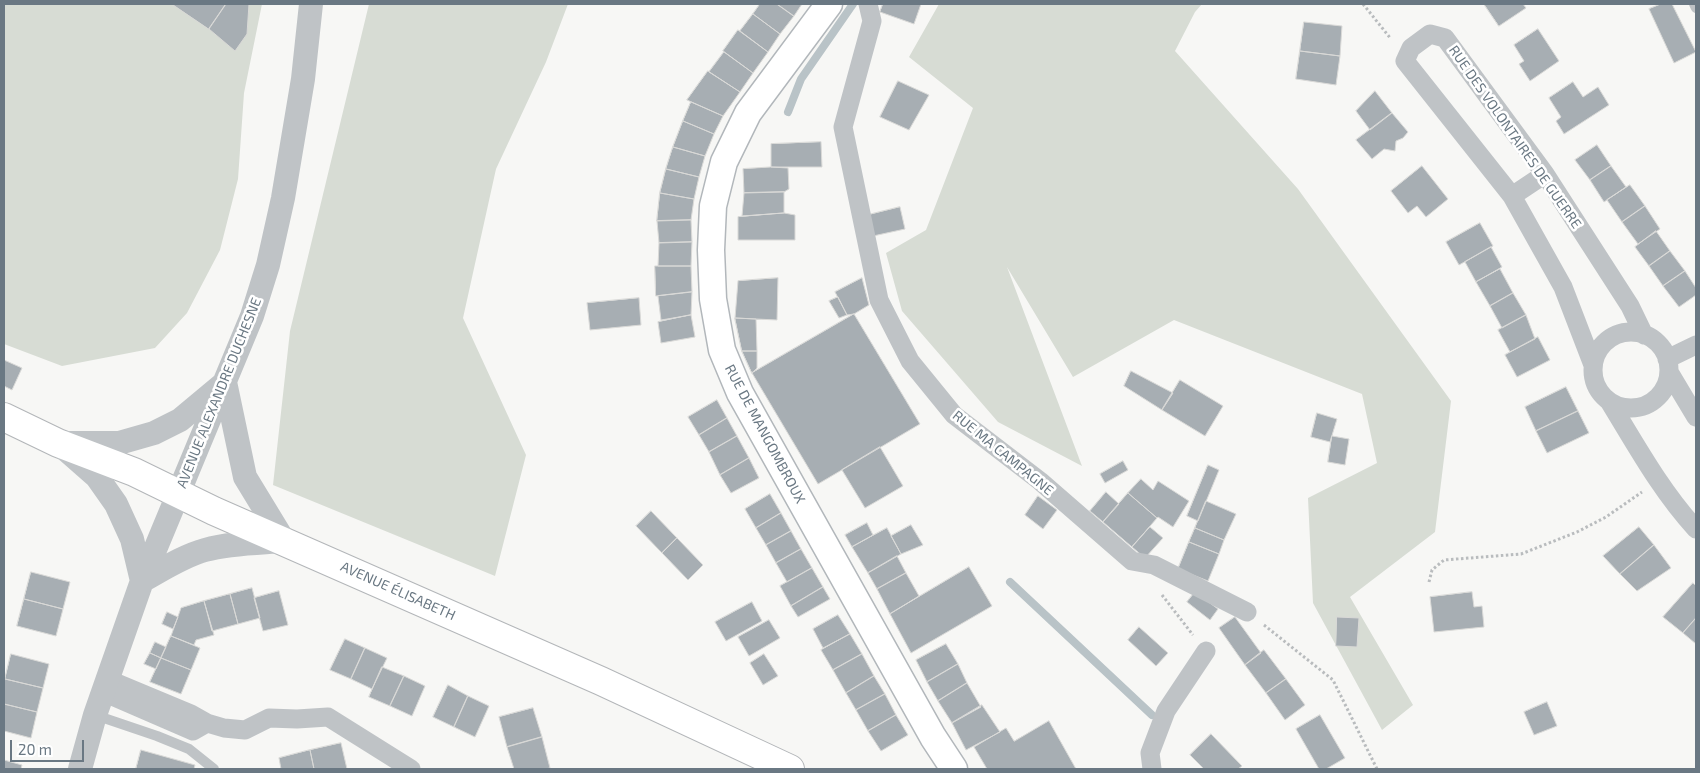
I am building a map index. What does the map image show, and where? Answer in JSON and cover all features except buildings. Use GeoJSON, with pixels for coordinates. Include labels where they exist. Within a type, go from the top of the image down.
{"type":"FeatureCollection","features":[{"type":"Feature","properties":{"kind":"highway","name":"AVENUE ÉLISABETH"},"geometry":{"type":"LineString","coordinates":[[4,418],[58,443],[134,472],[178,494],[738,743],[790,769]]}},
{"type":"Feature","properties":{"kind":"main road","name":"RUE DE MANGOMBROUX"},"geometry":{"type":"LineString","coordinates":[[829,4],[748,113],[724,162],[713,206],[711,250],[713,299],[722,350],[740,393],[933,737],[954,769]]}},
{"type":"Feature","properties":{"kind":"main road"},"geometry":{"type":"LineString","coordinates":[[927,769],[930,762],[933,737]]}},
{"type":"Feature","properties":{"kind":"street","name":"AVENUE ALEXANDRE DUCHESNE"},"geometry":{"type":"LineString","coordinates":[[80,769],[94,715],[142,581],[252,316],[268,265],[283,198],[303,79],[311,4]]}},
{"type":"Feature","properties":{"kind":"street","name":"RUE MA CAMPAGNE"},"geometry":{"type":"LineString","coordinates":[[868,4],[872,21],[843,126],[880,300],[910,361],[954,415],[1040,481],[1132,561],[1154,565],[1248,612]]}},
{"type":"Feature","properties":{"kind":"street","name":"RUE DES VOLONTAIRES DE GUERRE"},"geometry":{"type":"LineString","coordinates":[[1405,61],[1411,48],[1430,34],[1444,38],[1545,174],[1630,306],[1644,335],[1654,340],[1661,348],[1668,366],[1696,417]]}},
{"type":"Feature","properties":{"kind":"street"},"geometry":{"type":"LineString","coordinates":[[1405,61],[1512,196],[1563,287],[1593,365],[1594,380],[1600,392],[1609,402],[1658,481],[1696,529]]}},
{"type":"Feature","properties":{"kind":"street"},"geometry":{"type":"LineString","coordinates":[[1512,196],[1545,174]]}},
{"type":"Feature","properties":{"kind":"street"},"geometry":{"type":"LineString","coordinates":[[1593,365],[1598,351],[1605,342],[1616,335],[1629,332],[1644,335]]}},
{"type":"Feature","properties":{"kind":"street"},"geometry":{"type":"LineString","coordinates":[[1609,402],[1622,407],[1640,407],[1652,402],[1659,396],[1667,381],[1668,366],[1696,345]]}},
{"type":"Feature","properties":{"kind":"street"},"geometry":{"type":"LineString","coordinates":[[225,382],[246,477],[284,541],[236,545],[206,550],[186,557],[142,581],[132,539],[116,504],[97,477],[58,443],[119,443],[154,433],[180,420],[225,382]]}},
{"type":"Feature","properties":{"kind":"street"},"geometry":{"type":"LineString","coordinates":[[1152,769],[1150,753],[1166,711],[1206,651]]}},
{"type":"Feature","properties":{"kind":"street"},"geometry":{"type":"LineString","coordinates":[[105,685],[192,714],[207,723],[224,728],[245,730],[268,718],[328,717],[369,742],[384,763],[411,769]]}},
{"type":"Feature","properties":{"kind":"lane"},"geometry":{"type":"LineString","coordinates":[[1694,4],[1696,8]]}},
{"type":"Feature","properties":{"kind":"lane"},"geometry":{"type":"LineString","coordinates":[[94,715],[189,749],[214,769]]}},
{"type":"Feature","properties":{"kind":"path"},"geometry":{"type":"LineString","coordinates":[[1363,4],[1392,40],[1405,61]]}},
{"type":"Feature","properties":{"kind":"path"},"geometry":{"type":"LineString","coordinates":[[1429,582],[1432,570],[1444,560],[1521,554],[1577,532],[1606,517],[1658,481]]}},
{"type":"Feature","properties":{"kind":"path"},"geometry":{"type":"LineString","coordinates":[[1154,565],[1152,582],[1206,651]]}},
{"type":"Feature","properties":{"kind":"path"},"geometry":{"type":"LineString","coordinates":[[1248,612],[1333,680],[1378,769]]}},
{"type":"Feature","properties":{"kind":"shaded area"},"geometry":{"type":"Polygon","coordinates":[[[4,4],[262,4],[244,93],[238,179],[220,250],[187,313],[155,348],[62,366],[4,344],[4,4]]]}},
{"type":"Feature","properties":{"kind":"shaded area"},"geometry":{"type":"Polygon","coordinates":[[[369,4],[568,4],[546,62],[496,169],[463,318],[526,455],[495,576],[273,485],[290,331],[369,4]]]}},
{"type":"Feature","properties":{"kind":"shaded area"},"geometry":{"type":"Polygon","coordinates":[[[939,4],[1202,4],[1195,12],[1175,51],[1298,189],[1451,401],[1435,532],[1350,597],[1413,705],[1382,730],[1313,603],[1308,498],[1377,463],[1362,394],[1174,320],[1073,377],[1007,267],[1082,466],[998,422],[902,311],[886,253],[926,230],[973,108],[909,57],[939,4]]]}},
{"type":"Feature","properties":{"kind":"waterway"},"geometry":{"type":"LineString","coordinates":[[788,112],[801,79],[853,4]]}},
{"type":"Feature","properties":{"kind":"waterway"},"geometry":{"type":"LineString","coordinates":[[1010,582],[1152,715]]}}]}
